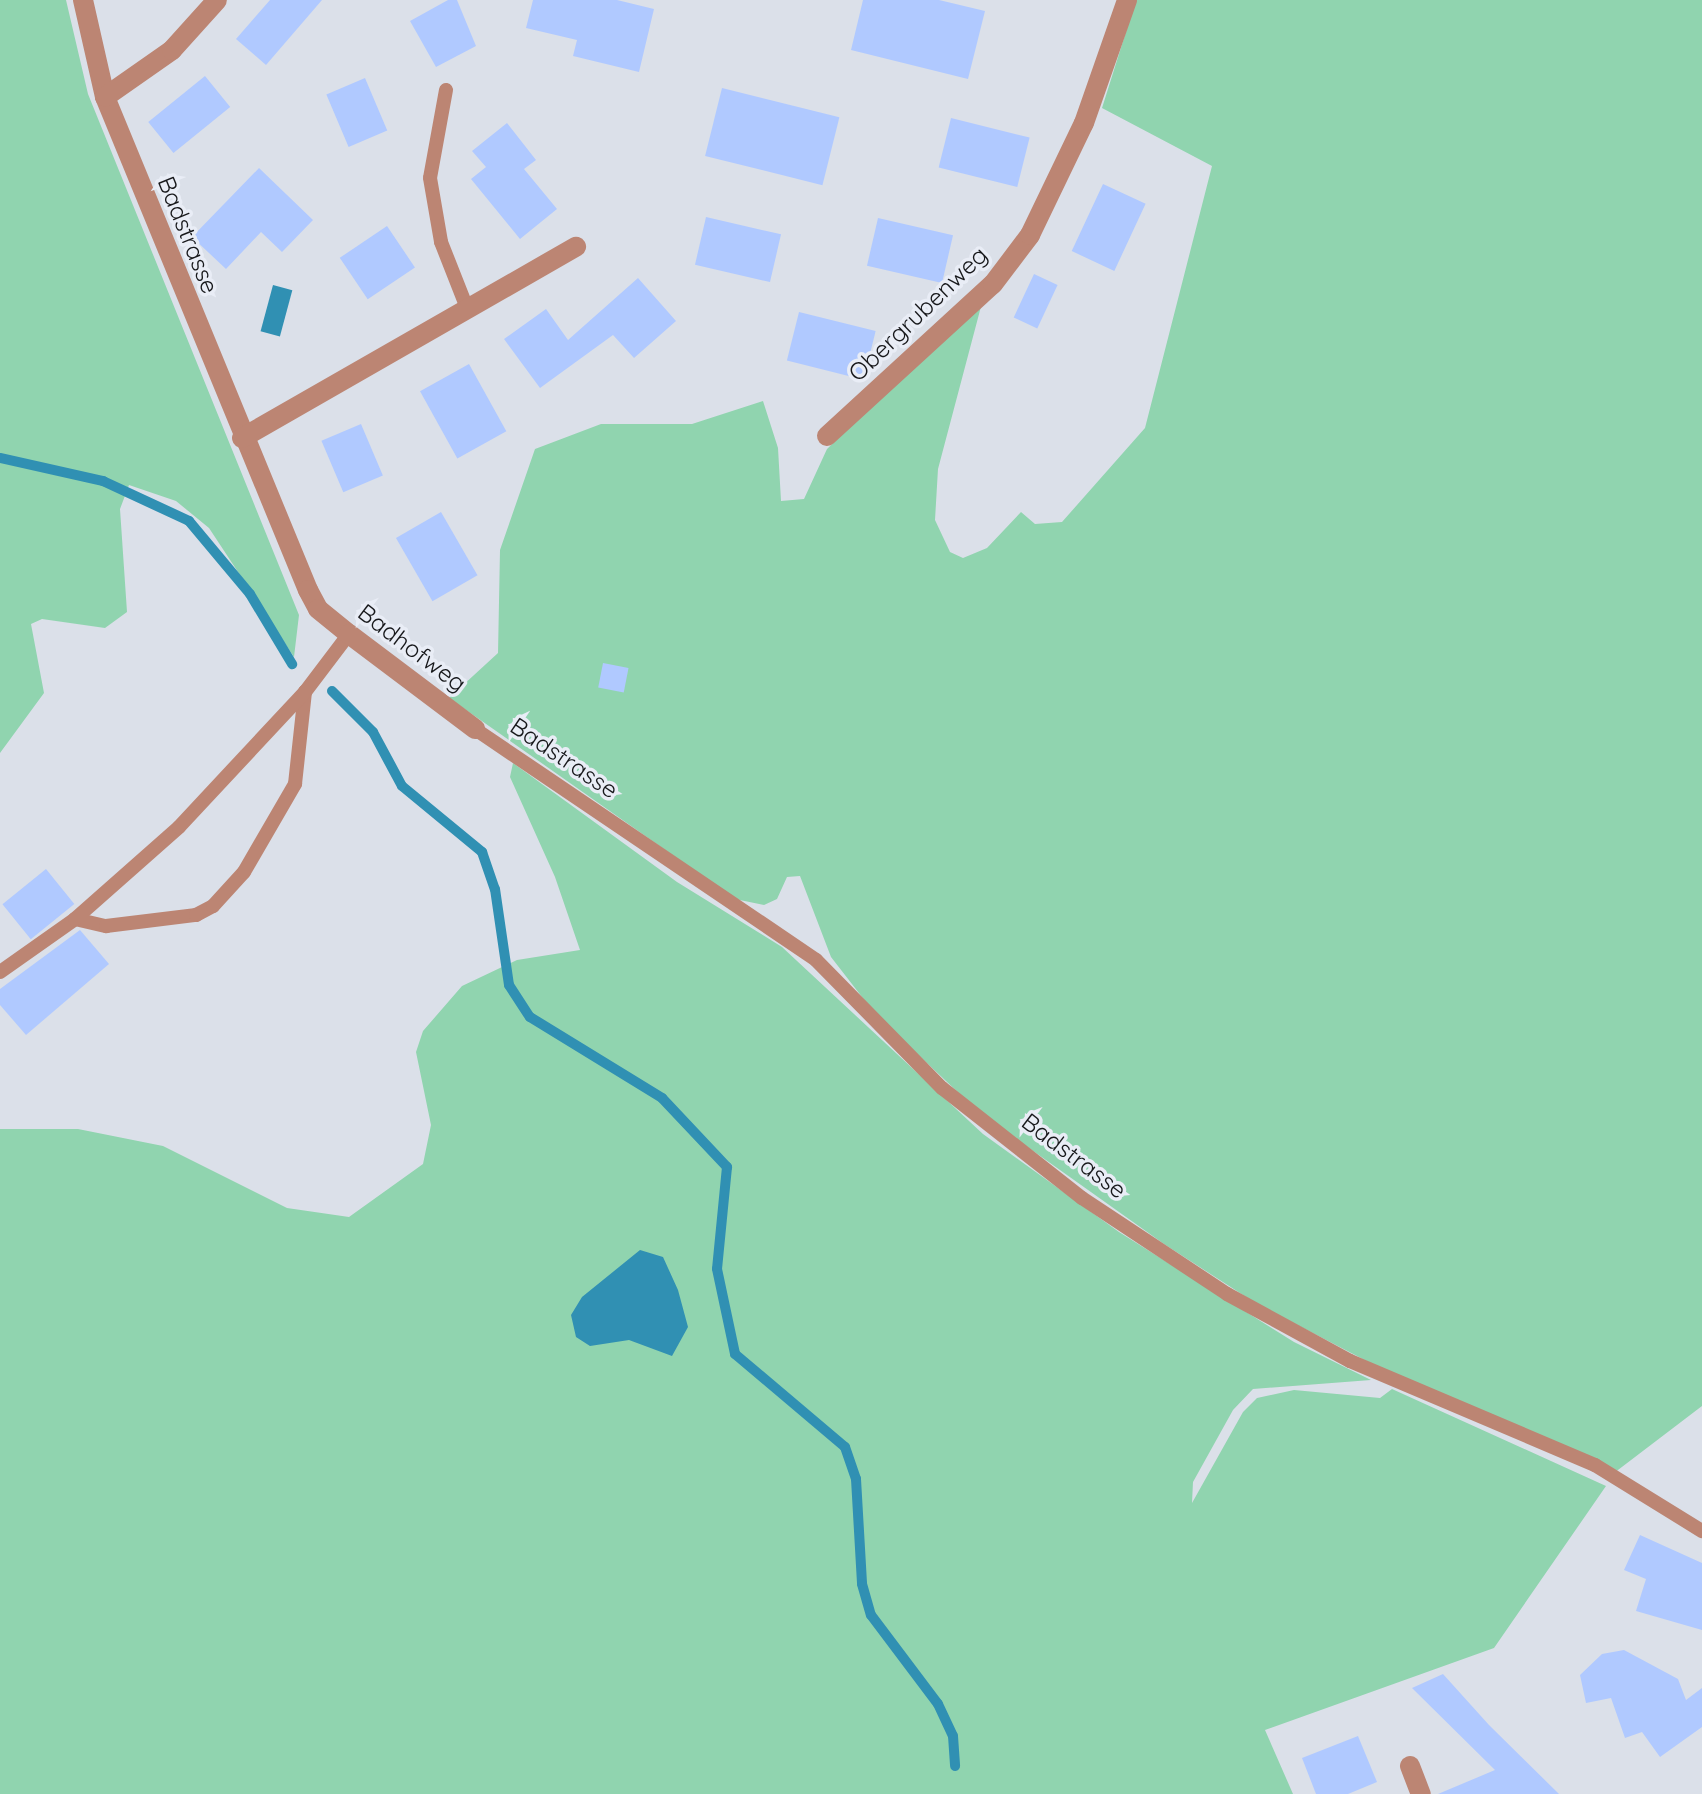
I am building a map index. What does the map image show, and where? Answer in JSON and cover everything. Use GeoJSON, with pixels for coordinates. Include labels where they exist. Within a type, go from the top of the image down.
{"type":"FeatureCollection","features":[{"type":"Feature","properties":{"kind":"street","name":"Badstrasse"},"geometry":{"type":"LineString","coordinates":[[83,0],[105,97],[242,438],[318,609]]}},
{"type":"Feature","properties":{"kind":"street"},"geometry":{"type":"LineString","coordinates":[[105,97],[172,50],[217,0]]}},
{"type":"Feature","properties":{"kind":"street","name":"Obergrubenweg"},"geometry":{"type":"LineString","coordinates":[[827,436],[993,284],[1030,235],[1084,123],[1127,0]]}},
{"type":"Feature","properties":{"kind":"street"},"geometry":{"type":"LineString","coordinates":[[242,438],[576,247]]}},
{"type":"Feature","properties":{"kind":"street","name":"Badhofweg"},"geometry":{"type":"LineString","coordinates":[[318,609],[475,729]]}},
{"type":"Feature","properties":{"kind":"street"},"geometry":{"type":"LineString","coordinates":[[1410,1766],[1421,1794]]}},
{"type":"Feature","properties":{"kind":"lane"},"geometry":{"type":"LineString","coordinates":[[446,90],[430,178],[441,242],[467,308]]}},
{"type":"Feature","properties":{"kind":"lane"},"geometry":{"type":"LineString","coordinates":[[0,972],[75,919],[179,827],[305,692],[349,634]]}},
{"type":"Feature","properties":{"kind":"lane"},"geometry":{"type":"LineString","coordinates":[[75,919],[106,926],[196,915],[213,906],[244,872],[295,784],[305,692]]}},
{"type":"Feature","properties":{"kind":"lane","name":"Badstrasse"},"geometry":{"type":"LineString","coordinates":[[475,729],[816,960],[942,1088],[1082,1198],[1227,1294],[1350,1361],[1595,1465],[1702,1531]]}},
{"type":"Feature","properties":{"kind":"green space"},"geometry":{"type":"Polygon","coordinates":[[[0,0],[66,0],[88,94],[299,615],[294,657],[209,528],[176,501],[129,485],[120,509],[127,612],[105,628],[42,619],[31,624],[44,693],[0,753],[0,0]]]}},
{"type":"Feature","properties":{"kind":"green space"},"geometry":{"type":"Polygon","coordinates":[[[1136,0],[1702,0],[1702,1406],[1614,1473],[1382,1369],[1257,1304],[1164,1244],[981,1114],[876,1015],[831,957],[800,876],[787,877],[777,899],[764,905],[735,899],[449,698],[498,653],[500,550],[535,449],[601,424],[692,424],[763,401],[778,448],[781,501],[804,499],[827,449],[983,299],[938,469],[935,520],[950,552],[963,558],[987,548],[1021,512],[1035,524],[1062,522],[1145,428],[1212,166],[1102,108],[1136,0]]]}},
{"type":"Feature","properties":{"kind":"green space"},"geometry":{"type":"Polygon","coordinates":[[[513,763],[677,882],[782,947],[983,1134],[1119,1232],[1294,1342],[1371,1380],[1253,1389],[1233,1410],[1193,1482],[1192,1503],[1243,1412],[1257,1398],[1294,1390],[1380,1398],[1392,1389],[1606,1486],[1494,1648],[1265,1730],[1293,1794],[0,1794],[0,1129],[78,1129],[163,1146],[287,1208],[349,1217],[423,1164],[431,1125],[416,1052],[423,1031],[462,986],[517,960],[580,950],[555,877],[510,777],[513,763]]]}},
{"type":"Feature","properties":{"kind":"water"},"geometry":{"type":"Polygon","coordinates":[[[273,285],[292,290],[280,337],[261,331],[273,285]]]}},
{"type":"Feature","properties":{"kind":"water"},"geometry":{"type":"Polygon","coordinates":[[[640,1250],[663,1257],[678,1290],[688,1327],[672,1356],[629,1340],[590,1346],[576,1337],[571,1315],[582,1297],[640,1250]]]}},
{"type":"Feature","properties":{"kind":"building"},"geometry":{"type":"Polygon","coordinates":[[[270,0],[322,0],[266,65],[236,39],[270,0]]]}},
{"type":"Feature","properties":{"kind":"building"},"geometry":{"type":"Polygon","coordinates":[[[448,0],[457,0],[476,46],[436,67],[410,21],[448,0]]]}},
{"type":"Feature","properties":{"kind":"building"},"geometry":{"type":"Polygon","coordinates":[[[533,0],[617,0],[654,9],[639,72],[573,56],[577,40],[526,28],[533,0]]]}},
{"type":"Feature","properties":{"kind":"building"},"geometry":{"type":"Polygon","coordinates":[[[863,0],[939,0],[985,11],[968,79],[851,50],[863,0]]]}},
{"type":"Feature","properties":{"kind":"building"},"geometry":{"type":"Polygon","coordinates":[[[205,76],[230,107],[173,153],[148,122],[205,76]]]}},
{"type":"Feature","properties":{"kind":"building"},"geometry":{"type":"Polygon","coordinates":[[[365,78],[387,130],[349,147],[326,94],[365,78]]]}},
{"type":"Feature","properties":{"kind":"building"},"geometry":{"type":"Polygon","coordinates":[[[722,88],[839,117],[822,185],[705,156],[722,88]]]}},
{"type":"Feature","properties":{"kind":"building"},"geometry":{"type":"Polygon","coordinates":[[[951,118],[1030,138],[1017,187],[939,167],[951,118]]]}},
{"type":"Feature","properties":{"kind":"building"},"geometry":{"type":"Polygon","coordinates":[[[507,123],[536,160],[524,169],[557,209],[520,239],[471,179],[486,167],[472,151],[507,123]]]}},
{"type":"Feature","properties":{"kind":"building"},"geometry":{"type":"Polygon","coordinates":[[[259,168],[313,220],[282,252],[261,232],[226,269],[192,237],[259,168]]]}},
{"type":"Feature","properties":{"kind":"building"},"geometry":{"type":"Polygon","coordinates":[[[1103,184],[1146,204],[1114,271],[1072,251],[1103,184]]]}},
{"type":"Feature","properties":{"kind":"building"},"geometry":{"type":"Polygon","coordinates":[[[706,217],[781,234],[770,282],[695,265],[706,217]]]}},
{"type":"Feature","properties":{"kind":"building"},"geometry":{"type":"Polygon","coordinates":[[[878,218],[953,235],[942,283],[867,266],[878,218]]]}},
{"type":"Feature","properties":{"kind":"building"},"geometry":{"type":"Polygon","coordinates":[[[387,226],[415,267],[368,299],[340,258],[387,226]]]}},
{"type":"Feature","properties":{"kind":"building"},"geometry":{"type":"Polygon","coordinates":[[[1034,274],[1058,285],[1037,328],[1014,318],[1034,274]]]}},
{"type":"Feature","properties":{"kind":"building"},"geometry":{"type":"Polygon","coordinates":[[[638,278],[676,321],[634,358],[613,335],[540,388],[504,339],[546,309],[568,340],[638,278]]]}},
{"type":"Feature","properties":{"kind":"building"},"geometry":{"type":"Polygon","coordinates":[[[799,312],[876,331],[864,380],[787,361],[799,312]]]}},
{"type":"Feature","properties":{"kind":"building"},"geometry":{"type":"Polygon","coordinates":[[[469,364],[506,431],[457,458],[420,391],[469,364]]]}},
{"type":"Feature","properties":{"kind":"building"},"geometry":{"type":"Polygon","coordinates":[[[361,424],[383,476],[343,492],[321,441],[361,424]]]}},
{"type":"Feature","properties":{"kind":"building"},"geometry":{"type":"Polygon","coordinates":[[[441,512],[477,575],[432,601],[396,538],[441,512]]]}},
{"type":"Feature","properties":{"kind":"building"},"geometry":{"type":"Polygon","coordinates":[[[603,663],[629,668],[624,693],[598,688],[603,663]]]}},
{"type":"Feature","properties":{"kind":"building"},"geometry":{"type":"Polygon","coordinates":[[[46,869],[74,904],[31,939],[2,904],[46,869]]]}},
{"type":"Feature","properties":{"kind":"building"},"geometry":{"type":"Polygon","coordinates":[[[80,930],[109,964],[26,1035],[0,1005],[0,989],[80,930]]]}},
{"type":"Feature","properties":{"kind":"building"},"geometry":{"type":"Polygon","coordinates":[[[1640,1535],[1702,1563],[1702,1630],[1636,1611],[1646,1579],[1624,1570],[1640,1535]]]}},
{"type":"Feature","properties":{"kind":"building"},"geometry":{"type":"Polygon","coordinates":[[[1624,1650],[1678,1679],[1686,1700],[1702,1688],[1702,1727],[1660,1757],[1642,1732],[1625,1738],[1611,1698],[1586,1703],[1580,1675],[1602,1654],[1624,1650]]]}},
{"type":"Feature","properties":{"kind":"building"},"geometry":{"type":"Polygon","coordinates":[[[1443,1674],[1559,1794],[1438,1794],[1495,1770],[1412,1688],[1443,1674]]]}},
{"type":"Feature","properties":{"kind":"building"},"geometry":{"type":"Polygon","coordinates":[[[1358,1736],[1377,1782],[1348,1794],[1316,1794],[1302,1758],[1358,1736]]]}},
{"type":"Feature","properties":{"kind":"waterway"},"geometry":{"type":"LineString","coordinates":[[0,458],[103,481],[189,521],[250,594],[292,664]]}},
{"type":"Feature","properties":{"kind":"waterway"},"geometry":{"type":"LineString","coordinates":[[332,691],[373,732],[402,786],[482,852],[495,889],[509,985],[530,1017],[662,1098],[727,1167],[717,1269],[735,1354],[845,1447],[856,1479],[862,1584],[871,1615],[938,1704],[953,1736],[955,1766]]}}]}
